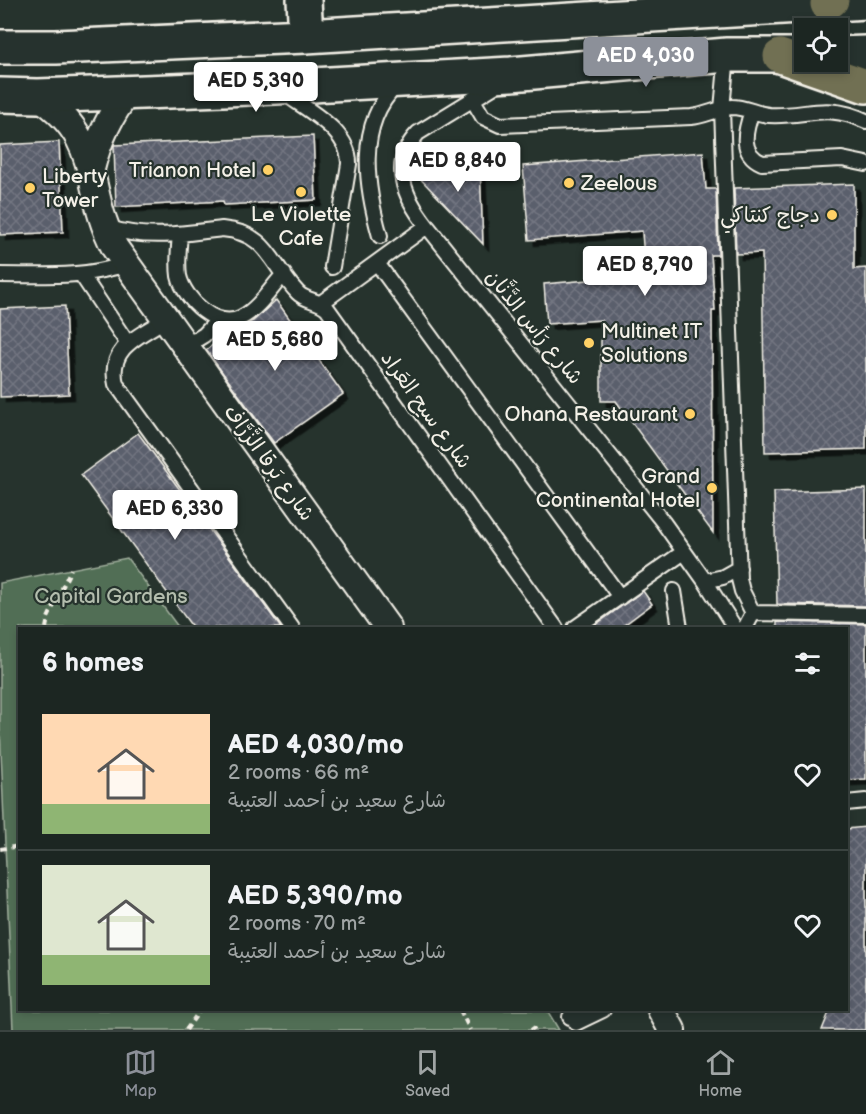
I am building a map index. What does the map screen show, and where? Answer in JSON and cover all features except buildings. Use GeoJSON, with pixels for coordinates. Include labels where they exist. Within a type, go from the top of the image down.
{"type":"FeatureCollection","features":[{"type":"Feature","properties":{"kind":"main road"},"geometry":{"type":"LineString","coordinates":[[304,0],[306,36]]}},
{"type":"Feature","properties":{"kind":"main road"},"geometry":{"type":"LineString","coordinates":[[0,48],[306,36],[648,7],[866,2]]}},
{"type":"Feature","properties":{"kind":"main road"},"geometry":{"type":"LineString","coordinates":[[0,28],[56,47]]}},
{"type":"Feature","properties":{"kind":"main road"},"geometry":{"type":"LineString","coordinates":[[848,53],[866,52]]}},
{"type":"Feature","properties":{"kind":"main road"},"geometry":{"type":"LineString","coordinates":[[0,95],[38,96],[276,87],[511,74],[727,55],[792,55],[866,86]]}},
{"type":"Feature","properties":{"kind":"street","name":"شارع بَرقا الزَّرَّاف"},"geometry":{"type":"LineString","coordinates":[[91,169],[104,128],[114,109],[128,92]]}},
{"type":"Feature","properties":{"kind":"street","name":"شارع بَرقا الزَّرَّاف"},"geometry":{"type":"LineString","coordinates":[[38,96],[67,119],[78,135],[86,151],[95,198],[104,226],[115,248],[387,627]]}},
{"type":"Feature","properties":{"kind":"street"},"geometry":{"type":"LineString","coordinates":[[662,1011],[672,1030]]}},
{"type":"Feature","properties":{"kind":"lane"},"geometry":{"type":"LineString","coordinates":[[727,55],[722,109],[739,568],[742,591],[753,613]]}},
{"type":"Feature","properties":{"kind":"lane","name":"شارع رَأس الدَّنَّان"},"geometry":{"type":"LineString","coordinates":[[511,74],[418,133],[409,142],[402,159],[402,176],[408,195],[416,212],[684,552],[734,627]]}},
{"type":"Feature","properties":{"kind":"lane"},"geometry":{"type":"LineString","coordinates":[[380,236],[371,200],[368,144],[371,126],[378,109],[388,93],[402,80]]}},
{"type":"Feature","properties":{"kind":"lane"},"geometry":{"type":"LineString","coordinates":[[276,87],[334,131],[348,150],[349,164],[332,267]]}},
{"type":"Feature","properties":{"kind":"lane"},"geometry":{"type":"LineString","coordinates":[[473,100],[483,117],[491,123],[510,126],[704,116],[735,107],[767,115],[840,111],[866,121]]}},
{"type":"Feature","properties":{"kind":"lane"},"geometry":{"type":"LineString","coordinates":[[752,111],[746,128],[746,148],[748,153],[762,163],[842,159],[866,164]]}},
{"type":"Feature","properties":{"kind":"lane","name":"شارع سيح العَراد"},"geometry":{"type":"LineString","coordinates":[[104,226],[137,235],[180,234],[222,229],[242,233],[261,244],[301,295],[321,303],[338,323],[555,627]]}},
{"type":"Feature","properties":{"kind":"lane"},"geometry":{"type":"LineString","coordinates":[[321,303],[427,226]]}},
{"type":"Feature","properties":{"kind":"lane"},"geometry":{"type":"LineString","coordinates":[[180,234],[179,274],[182,284],[199,306],[219,319],[230,321],[240,319],[284,274]]}},
{"type":"Feature","properties":{"kind":"lane"},"geometry":{"type":"LineString","coordinates":[[377,263],[620,597]]}},
{"type":"Feature","properties":{"kind":"lane"},"geometry":{"type":"LineString","coordinates":[[0,275],[81,274],[126,264]]}},
{"type":"Feature","properties":{"kind":"lane"},"geometry":{"type":"LineString","coordinates":[[81,274],[128,344]]}},
{"type":"Feature","properties":{"kind":"lane"},"geometry":{"type":"LineString","coordinates":[[166,319],[128,344],[118,354],[114,364],[116,384],[291,627]]}},
{"type":"Feature","properties":{"kind":"lane"},"geometry":{"type":"LineString","coordinates":[[186,346],[204,335],[219,319]]}},
{"type":"Feature","properties":{"kind":"lane"},"geometry":{"type":"LineString","coordinates":[[576,627],[684,552]]}},
{"type":"Feature","properties":{"kind":"lane"},"geometry":{"type":"LineString","coordinates":[[705,581],[723,578],[739,568]]}},
{"type":"Feature","properties":{"kind":"lane"},"geometry":{"type":"LineString","coordinates":[[674,591],[680,627]]}},
{"type":"Feature","properties":{"kind":"lane"},"geometry":{"type":"LineString","coordinates":[[753,613],[866,615]]}},
{"type":"Feature","properties":{"kind":"lane"},"geometry":{"type":"LineString","coordinates":[[746,627],[753,613]]}},
{"type":"Feature","properties":{"kind":"lane"},"geometry":{"type":"LineString","coordinates":[[848,803],[866,801]]}},
{"type":"Feature","properties":{"kind":"lane"},"geometry":{"type":"LineString","coordinates":[[574,1016],[598,1011]]}},
{"type":"Feature","properties":{"kind":"path"},"geometry":{"type":"LineString","coordinates":[[46,627],[48,618],[71,569]]}},
{"type":"Feature","properties":{"kind":"path"},"geometry":{"type":"LineString","coordinates":[[0,849],[18,846]]}},
{"type":"Feature","properties":{"kind":"path"},"geometry":{"type":"LineString","coordinates":[[186,1030],[199,1011]]}},
{"type":"Feature","properties":{"kind":"path"},"geometry":{"type":"LineString","coordinates":[[461,1011],[471,1030]]}},
{"type":"Feature","properties":{"kind":"green space","name":"Capital Gardens"},"geometry":{"type":"Polygon","coordinates":[[[127,558],[178,627],[18,627],[18,1011],[548,1011],[559,1030],[13,1030],[0,727],[0,583],[127,558]]]}},
{"type":"Feature","properties":{"kind":"place","name":"Trianon Hotel"},"geometry":{"type":"Point","coordinates":[268,170]}},
{"type":"Feature","properties":{"kind":"place","name":"Zeelous"},"geometry":{"type":"Point","coordinates":[569,183]}},
{"type":"Feature","properties":{"kind":"place","name":"Liberty Tower"},"geometry":{"type":"Point","coordinates":[30,188]}},
{"type":"Feature","properties":{"kind":"place","name":"Le Violette Cafe"},"geometry":{"type":"Point","coordinates":[301,192]}},
{"type":"Feature","properties":{"kind":"place","name":"دجاج كنتاكي"},"geometry":{"type":"Point","coordinates":[832,215]}},
{"type":"Feature","properties":{"kind":"place","name":"Multinet IT Solutions"},"geometry":{"type":"Point","coordinates":[589,343]}},
{"type":"Feature","properties":{"kind":"place","name":"Ohana Restaurant"},"geometry":{"type":"Point","coordinates":[690,414]}},
{"type":"Feature","properties":{"kind":"place","name":"Grand Continental Hotel"},"geometry":{"type":"Point","coordinates":[712,488]}}]}
